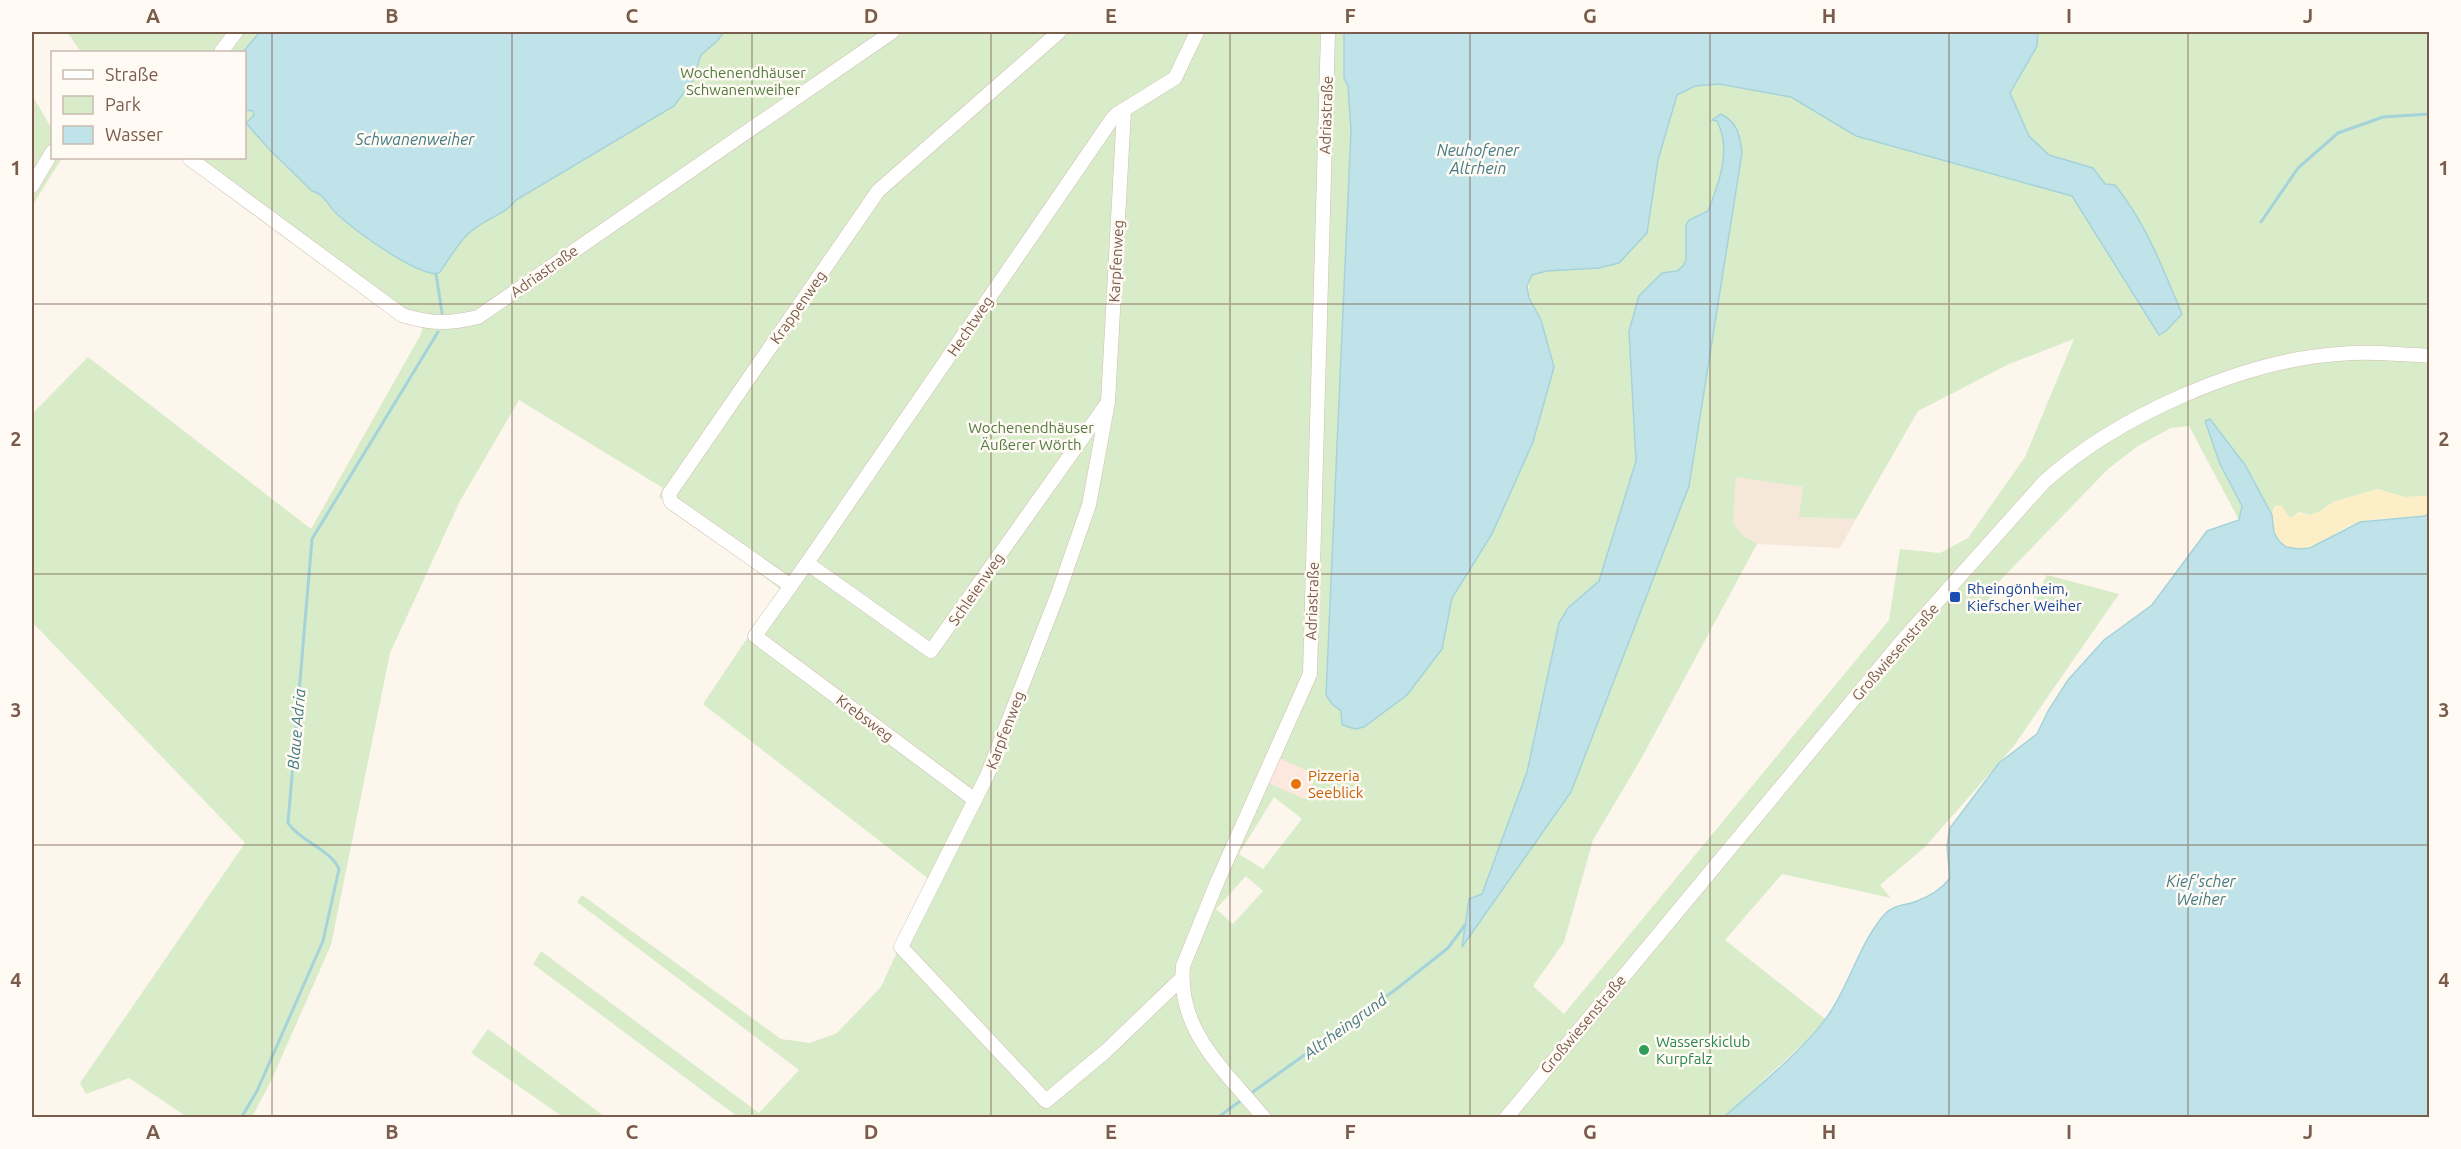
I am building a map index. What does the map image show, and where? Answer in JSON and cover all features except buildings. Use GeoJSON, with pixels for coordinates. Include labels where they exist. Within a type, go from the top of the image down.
{"type":"FeatureCollection","features":[{"type":"Feature","properties":{"kind":"street"},"geometry":{"type":"LineString","coordinates":[[222,51],[236,32]]}},
{"type":"Feature","properties":{"kind":"street","name":"Adriastraße"},"geometry":{"type":"LineString","coordinates":[[190,159],[402,315],[425,322],[453,323],[478,317],[892,32]]}},
{"type":"Feature","properties":{"kind":"street","name":"Krappenweg"},"geometry":{"type":"LineString","coordinates":[[791,586],[670,502],[669,494],[878,191],[1059,32]]}},
{"type":"Feature","properties":{"kind":"street","name":"Hechtweg"},"geometry":{"type":"LineString","coordinates":[[755,636],[1112,119],[1175,78],[1197,32]]}},
{"type":"Feature","properties":{"kind":"street","name":"Adriastraße"},"geometry":{"type":"LineString","coordinates":[[1264,1118],[1205,1047],[1194,1029],[1186,1007],[1182,978],[1183,966],[1218,880],[1310,674],[1328,32]]}},
{"type":"Feature","properties":{"kind":"street","name":"Karpfenweg"},"geometry":{"type":"LineString","coordinates":[[1124,110],[1108,402],[1095,478],[1080,533],[987,776],[901,947],[1046,1101],[1106,1051],[1182,978]]}},
{"type":"Feature","properties":{"kind":"street"},"geometry":{"type":"LineString","coordinates":[[32,186],[51,154]]}},
{"type":"Feature","properties":{"kind":"street","name":"Großwiesenstraße"},"geometry":{"type":"LineString","coordinates":[[1506,1118],[1895,650],[2044,482],[2064,464],[2083,449],[2140,417],[2201,388],[2253,370],[2304,358],[2338,354],[2430,356]]}},
{"type":"Feature","properties":{"kind":"street","name":"Schleienweg"},"geometry":{"type":"LineString","coordinates":[[807,563],[931,651],[1108,402]]}},
{"type":"Feature","properties":{"kind":"street","name":"Krebsweg"},"geometry":{"type":"LineString","coordinates":[[755,636],[975,800]]}},
{"type":"Feature","properties":{"kind":"shaded area"},"geometry":{"type":"Polygon","coordinates":[[[1736,476],[1803,487],[1800,517],[1856,519],[1840,548],[1757,544],[1742,535],[1733,523],[1736,476]]]}},
{"type":"Feature","properties":{"kind":"shaded area"},"geometry":{"type":"Polygon","coordinates":[[[1277,756],[1316,775],[1305,799],[1265,782],[1277,756]]]}},
{"type":"Feature","properties":{"kind":"green space"},"geometry":{"type":"Polygon","coordinates":[[[67,32],[260,32],[244,51],[80,51],[67,32]]]}},
{"type":"Feature","properties":{"kind":"green space"},"geometry":{"type":"Polygon","coordinates":[[[724,32],[1344,32],[1344,78],[1348,86],[1351,130],[1326,695],[1442,649],[1452,598],[1492,534],[1541,320],[1529,293],[1532,275],[1547,271],[1658,160],[1677,95],[1695,86],[1719,84],[1783,95],[1746,32],[1820,32],[1856,136],[2072,196],[2159,335],[2105,184],[2093,168],[2049,155],[2029,136],[2010,93],[2037,46],[2038,32],[2429,32],[2429,496],[2404,497],[2378,489],[2333,502],[2321,511],[2310,515],[2299,512],[2293,517],[2288,517],[2282,506],[2274,507],[2272,515],[2245,465],[2205,421],[2220,464],[2242,506],[2239,520],[2189,426],[2171,428],[2138,446],[2108,469],[1987,594],[2003,604],[2020,606],[2034,598],[2047,575],[2119,594],[2013,747],[1924,848],[1880,885],[1891,898],[1782,874],[1725,940],[1825,1019],[1806,1041],[1724,1117],[738,1117],[533,964],[541,951],[759,1113],[799,1070],[577,902],[582,895],[781,1039],[810,1043],[837,1033],[881,987],[930,880],[703,704],[780,589],[659,497],[663,488],[519,400],[460,501],[390,653],[331,945],[271,1081],[252,1117],[187,1117],[129,1078],[86,1094],[80,1083],[245,843],[32,622],[32,414],[88,357],[311,529],[420,336],[424,325],[186,159],[246,159],[246,110],[253,111],[254,115],[247,122],[269,149],[312,191],[323,198],[339,216],[399,259],[436,274],[461,241],[475,228],[506,210],[516,200],[692,82],[701,55],[724,32]],[[1717,121],[1724,143],[1723,166],[1708,211],[1689,220],[1686,225],[1685,263],[1677,271],[1662,273],[1629,331],[1636,461],[1599,581],[1568,608],[1527,772],[1482,894],[1469,899],[1463,945],[1571,792],[1740,133],[1717,121]],[[2074,339],[2009,364],[1918,411],[1856,519],[1799,517],[1803,487],[1736,477],[1733,523],[1742,535],[1757,544],[1641,759],[1593,840],[1564,942],[1533,986],[1564,1014],[1889,620],[1900,549],[1940,553],[1968,538],[2025,457],[2074,339]],[[1277,757],[1266,782],[1305,799],[1316,775],[1277,757]],[[1274,797],[1239,854],[1263,869],[1302,819],[1274,797]],[[1246,876],[1216,909],[1233,924],[1263,891],[1246,876]]]}},
{"type":"Feature","properties":{"kind":"green space"},"geometry":{"type":"Polygon","coordinates":[[[32,95],[51,127],[51,159],[61,159],[32,206],[32,95]]]}},
{"type":"Feature","properties":{"kind":"green space"},"geometry":{"type":"Polygon","coordinates":[[[488,1029],[605,1117],[563,1117],[471,1053],[488,1029]]]}},
{"type":"Feature","properties":{"kind":"sand"},"geometry":{"type":"Polygon","coordinates":[[[2378,489],[2404,497],[2429,496],[2429,513],[2425,516],[2360,522],[2305,549],[2286,546],[2277,538],[2272,515],[2277,505],[2282,506],[2289,517],[2297,513],[2310,515],[2321,511],[2333,502],[2378,489]]]}},
{"type":"Feature","properties":{"kind":"water","name":"Schwanenweiher"},"geometry":{"type":"Polygon","coordinates":[[[260,32],[724,32],[701,55],[692,82],[674,106],[516,200],[506,210],[475,228],[461,241],[440,272],[436,274],[399,259],[348,224],[269,149],[246,123],[254,115],[253,111],[246,110],[246,51],[244,51],[260,32]]]}},
{"type":"Feature","properties":{"kind":"water","name":"Neuhofener Altrhein"},"geometry":{"type":"Polygon","coordinates":[[[1344,32],[2038,32],[2037,46],[2010,93],[2029,136],[2049,155],[2093,168],[2105,184],[2115,185],[2145,231],[2182,314],[2159,335],[2072,196],[1856,136],[1791,97],[1719,84],[1695,86],[1677,95],[1658,160],[1647,233],[1619,263],[1599,268],[1547,271],[1532,275],[1527,286],[1529,298],[1541,320],[1554,367],[1533,442],[1492,534],[1452,598],[1442,649],[1407,695],[1364,727],[1355,729],[1342,725],[1341,711],[1326,695],[1351,130],[1348,86],[1344,78],[1344,32]]]}},
{"type":"Feature","properties":{"kind":"water"},"geometry":{"type":"Polygon","coordinates":[[[1721,114],[1735,126],[1742,153],[1689,486],[1571,792],[1462,947],[1469,899],[1482,894],[1527,772],[1559,623],[1568,608],[1599,581],[1636,461],[1629,331],[1639,296],[1662,273],[1677,271],[1686,260],[1686,225],[1689,220],[1708,211],[1720,178],[1724,155],[1723,143],[1717,121],[1712,120],[1721,114]]]}},
{"type":"Feature","properties":{"kind":"water","name":"Kief'scher Weiher"},"geometry":{"type":"Polygon","coordinates":[[[2210,419],[2245,465],[2272,515],[2274,533],[2286,547],[2310,548],[2360,522],[2425,516],[2429,513],[2429,1117],[1724,1117],[1781,1067],[1821,1024],[1838,999],[1868,937],[1884,915],[1895,907],[1913,903],[1931,895],[1950,878],[1947,846],[1950,828],[1999,763],[2037,734],[2048,711],[2068,680],[2104,640],[2152,605],[2207,531],[2239,520],[2242,506],[2220,464],[2205,421],[2210,419]]]}},
{"type":"Feature","properties":{"kind":"waterway"},"geometry":{"type":"LineString","coordinates":[[2261,222],[2298,168],[2338,133],[2383,117],[2430,114]]}},
{"type":"Feature","properties":{"kind":"waterway","name":"Blaue Adria"},"geometry":{"type":"LineString","coordinates":[[436,274],[442,313]]}},
{"type":"Feature","properties":{"kind":"waterway","name":"Blaue Adria"},"geometry":{"type":"LineString","coordinates":[[241,1118],[257,1091],[323,941],[339,869],[329,856],[300,835],[288,823],[312,539],[438,332]]}},
{"type":"Feature","properties":{"kind":"waterway","name":"Altrheingrund"},"geometry":{"type":"LineString","coordinates":[[1250,1094],[1395,990],[1448,948],[1465,925]]}},
{"type":"Feature","properties":{"kind":"waterway","name":"Altrheingrund"},"geometry":{"type":"LineString","coordinates":[[1217,1118],[1243,1099]]}},
{"type":"Feature","properties":{"kind":"place","name":"Rheingönheim, Kiefscher Weiher"},"geometry":{"type":"Point","coordinates":[1955,597]}},
{"type":"Feature","properties":{"kind":"place","name":"Pizzeria Seeblick"},"geometry":{"type":"Point","coordinates":[1296,784]}},
{"type":"Feature","properties":{"kind":"place","name":"Wasserskiclub Kurpfalz"},"geometry":{"type":"Point","coordinates":[1644,1050]}},
{"type":"Feature","properties":{"kind":"park label","name":"Wochenendhäuser Schwanenweiher"},"geometry":{"type":"Point","coordinates":[743,80]}},
{"type":"Feature","properties":{"kind":"park label","name":"Wochenendhäuser Äußerer Wörth"},"geometry":{"type":"Point","coordinates":[1031,436]}}]}
